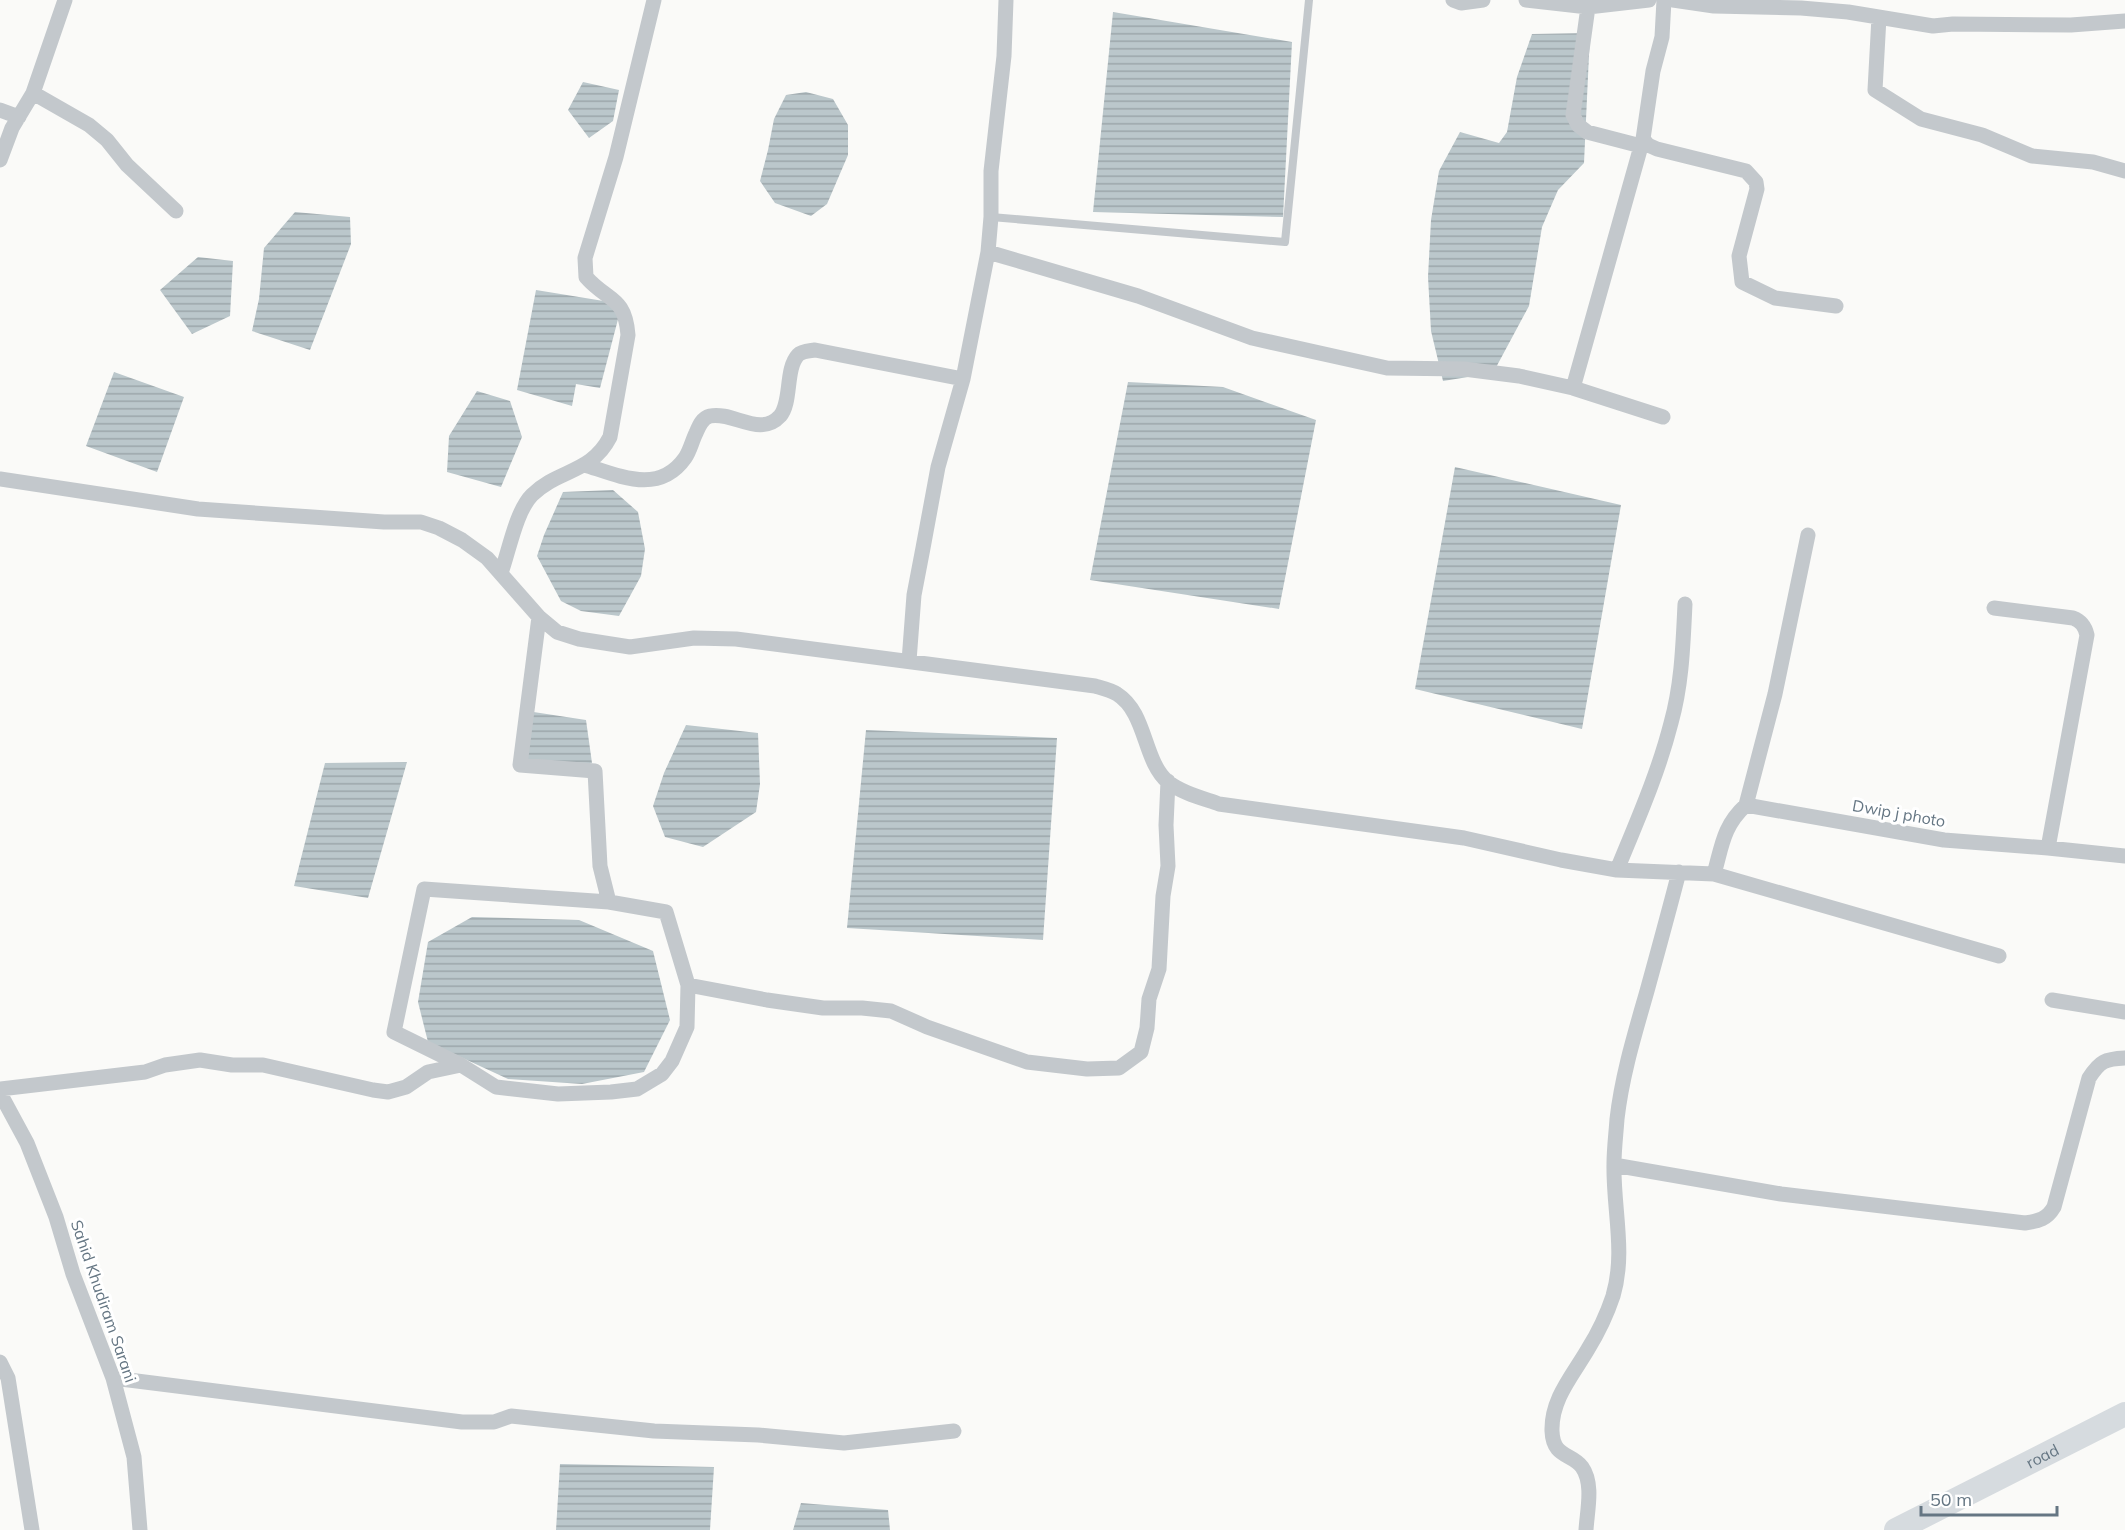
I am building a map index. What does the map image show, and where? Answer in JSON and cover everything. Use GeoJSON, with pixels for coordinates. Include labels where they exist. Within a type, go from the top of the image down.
{"type":"FeatureCollection","features":[{"type":"Feature","properties":{"kind":"main road","name":"road"},"geometry":{"type":"LineString","coordinates":[[1896,1530],[1925,1523],[2125,1414]]}},
{"type":"Feature","properties":{"kind":"street"},"geometry":{"type":"LineString","coordinates":[[0,159],[12,128],[33,93],[65,0]]}},
{"type":"Feature","properties":{"kind":"street"},"geometry":{"type":"LineString","coordinates":[[501,573],[521,514],[531,496],[557,478],[585,465],[603,450],[610,437],[628,335],[627,319],[623,309],[615,300],[602,292],[586,277],[585,258],[616,157],[654,0]]}},
{"type":"Feature","properties":{"kind":"street"},"geometry":{"type":"LineString","coordinates":[[909,661],[914,594],[938,467],[963,379],[988,252],[991,171],[1004,56],[1006,0]]}},
{"type":"Feature","properties":{"kind":"street"},"geometry":{"type":"LineString","coordinates":[[1453,0],[1461,3],[1483,0]]}},
{"type":"Feature","properties":{"kind":"street"},"geometry":{"type":"LineString","coordinates":[[1526,0],[1588,7],[1648,0]]}},
{"type":"Feature","properties":{"kind":"street"},"geometry":{"type":"LineString","coordinates":[[1573,388],[1642,142],[1653,71],[1662,37],[1664,0]]}},
{"type":"Feature","properties":{"kind":"street"},"geometry":{"type":"LineString","coordinates":[[1673,0],[1801,8],[1933,26],[1953,24],[2071,25],[2125,21]]}},
{"type":"Feature","properties":{"kind":"street"},"geometry":{"type":"LineString","coordinates":[[1588,7],[1573,115],[1578,125],[1587,132],[1642,142],[1657,149],[1746,171],[1752,177],[1757,189],[1739,256],[1742,282],[1775,298],[1836,306]]}},
{"type":"Feature","properties":{"kind":"street"},"geometry":{"type":"LineString","coordinates":[[1879,17],[1875,90],[1922,120],[1982,135],[2032,156],[2093,162],[2125,171]]}},
{"type":"Feature","properties":{"kind":"street"},"geometry":{"type":"LineString","coordinates":[[33,93],[89,125],[107,140],[127,165],[176,211]]}},
{"type":"Feature","properties":{"kind":"street"},"geometry":{"type":"LineString","coordinates":[[0,110],[19,117]]}},
{"type":"Feature","properties":{"kind":"street"},"geometry":{"type":"LineString","coordinates":[[988,252],[1137,297],[1252,338],[1387,368],[1464,369],[1520,376],[1573,388],[1663,417]]}},
{"type":"Feature","properties":{"kind":"street"},"geometry":{"type":"LineString","coordinates":[[585,465],[635,481],[656,479],[673,471],[686,456],[699,425],[704,419],[716,416],[763,425],[772,422],[781,415],[794,363],[798,355],[804,352],[815,350],[963,379]]}},
{"type":"Feature","properties":{"kind":"street"},"geometry":{"type":"LineString","coordinates":[[0,479],[198,510],[384,522],[421,522],[462,540],[487,558],[539,617],[557,632],[579,639],[630,646],[694,638],[736,639],[1095,686],[1118,694],[1133,710],[1158,770],[1168,782],[1190,794],[1219,804],[1464,838],[1617,870],[1714,874],[1998,956]]}},
{"type":"Feature","properties":{"kind":"street"},"geometry":{"type":"LineString","coordinates":[[1714,874],[1727,826],[1746,805],[1775,694],[1808,535]]}},
{"type":"Feature","properties":{"kind":"street"},"geometry":{"type":"LineString","coordinates":[[1617,870],[1654,779],[1672,721],[1682,669],[1685,604]]}},
{"type":"Feature","properties":{"kind":"street"},"geometry":{"type":"LineString","coordinates":[[1994,608],[2073,618],[2080,621],[2087,635],[2048,848]]}},
{"type":"Feature","properties":{"kind":"street"},"geometry":{"type":"LineString","coordinates":[[539,617],[520,765],[595,771],[600,866],[609,902]]}},
{"type":"Feature","properties":{"kind":"street"},"geometry":{"type":"LineString","coordinates":[[688,985],[823,1008],[891,1011],[927,1027],[1027,1062],[1087,1069],[1119,1068],[1141,1052],[1149,999],[1159,969],[1163,896],[1168,866],[1166,825],[1168,782]]}},
{"type":"Feature","properties":{"kind":"street","name":"Dwip j photo"},"geometry":{"type":"LineString","coordinates":[[1746,805],[1944,840],[2125,856]]}},
{"type":"Feature","properties":{"kind":"street"},"geometry":{"type":"LineString","coordinates":[[1586,1530],[1587,1479],[1582,1466],[1562,1454],[1555,1445],[1552,1432],[1554,1411],[1560,1393],[1588,1349],[1613,1295],[1619,1261],[1614,1165],[1617,1118],[1629,1055],[1679,872]]}},
{"type":"Feature","properties":{"kind":"street"},"geometry":{"type":"LineString","coordinates":[[424,889],[609,902],[666,912],[688,985],[687,1027],[672,1061],[662,1074],[637,1089],[611,1092],[558,1094],[496,1087],[461,1065],[394,1032],[424,889]]}},
{"type":"Feature","properties":{"kind":"street"},"geometry":{"type":"LineString","coordinates":[[2052,1000],[2125,1012]]}},
{"type":"Feature","properties":{"kind":"street"},"geometry":{"type":"LineString","coordinates":[[1614,1165],[1781,1194],[2025,1223],[2039,1221],[2049,1215],[2054,1207],[2089,1078],[2098,1064],[2109,1059],[2125,1058]]}},
{"type":"Feature","properties":{"kind":"street"},"geometry":{"type":"LineString","coordinates":[[0,1091],[146,1072],[165,1065],[200,1060],[231,1065],[263,1065],[388,1092],[406,1087],[428,1072],[461,1065]]}},
{"type":"Feature","properties":{"kind":"street","name":"Sahid Khudiram Sarani"},"geometry":{"type":"LineString","coordinates":[[0,1091],[27,1143],[56,1217],[112,1378],[135,1457],[140,1530]]}},
{"type":"Feature","properties":{"kind":"street"},"geometry":{"type":"LineString","coordinates":[[0,1362],[8,1378],[32,1530]]}},
{"type":"Feature","properties":{"kind":"street"},"geometry":{"type":"LineString","coordinates":[[112,1378],[462,1422],[494,1422],[511,1416],[654,1431],[758,1435],[844,1443],[954,1431]]}},
{"type":"Feature","properties":{"kind":"lane"},"geometry":{"type":"LineString","coordinates":[[991,217],[1286,242],[1309,0]]}},
{"type":"Feature","properties":{"kind":"shaded area"},"geometry":{"type":"Polygon","coordinates":[[[1113,12],[1292,42],[1283,217],[1093,212],[1113,12]]]}},
{"type":"Feature","properties":{"kind":"shaded area"},"geometry":{"type":"Polygon","coordinates":[[[1590,33],[1584,163],[1558,190],[1542,227],[1529,306],[1493,373],[1443,381],[1431,331],[1428,277],[1431,220],[1439,171],[1460,132],[1499,143],[1507,132],[1517,77],[1532,34],[1590,33]]]}},
{"type":"Feature","properties":{"kind":"shaded area"},"geometry":{"type":"Polygon","coordinates":[[[583,82],[619,90],[613,121],[589,138],[568,110],[583,82]]]}},
{"type":"Feature","properties":{"kind":"shaded area"},"geometry":{"type":"Polygon","coordinates":[[[806,92],[833,99],[848,125],[848,155],[827,204],[811,216],[775,203],[760,181],[774,119],[786,95],[806,92]]]}},
{"type":"Feature","properties":{"kind":"shaded area"},"geometry":{"type":"Polygon","coordinates":[[[295,212],[350,217],[351,244],[310,350],[252,331],[259,299],[264,248],[295,212]]]}},
{"type":"Feature","properties":{"kind":"shaded area"},"geometry":{"type":"Polygon","coordinates":[[[198,257],[233,261],[230,316],[192,334],[160,290],[198,257]]]}},
{"type":"Feature","properties":{"kind":"shaded area"},"geometry":{"type":"Polygon","coordinates":[[[536,290],[622,304],[600,388],[576,384],[572,406],[517,390],[536,290]]]}},
{"type":"Feature","properties":{"kind":"shaded area"},"geometry":{"type":"Polygon","coordinates":[[[114,372],[184,397],[157,472],[86,446],[114,372]]]}},
{"type":"Feature","properties":{"kind":"shaded area"},"geometry":{"type":"Polygon","coordinates":[[[1128,382],[1223,387],[1316,420],[1279,609],[1090,580],[1128,382]]]}},
{"type":"Feature","properties":{"kind":"shaded area"},"geometry":{"type":"Polygon","coordinates":[[[477,391],[510,401],[522,437],[501,487],[447,472],[449,436],[477,391]]]}},
{"type":"Feature","properties":{"kind":"shaded area"},"geometry":{"type":"Polygon","coordinates":[[[1455,467],[1621,505],[1582,729],[1415,689],[1455,467]]]}},
{"type":"Feature","properties":{"kind":"shaded area"},"geometry":{"type":"Polygon","coordinates":[[[613,490],[638,512],[645,549],[641,576],[619,616],[581,611],[561,601],[537,556],[563,492],[613,490]]]}},
{"type":"Feature","properties":{"kind":"shaded area"},"geometry":{"type":"Polygon","coordinates":[[[527,711],[586,720],[592,763],[520,762],[527,711]]]}},
{"type":"Feature","properties":{"kind":"shaded area"},"geometry":{"type":"Polygon","coordinates":[[[686,725],[758,733],[760,784],[756,812],[703,847],[665,837],[653,806],[664,773],[686,725]]]}},
{"type":"Feature","properties":{"kind":"shaded area"},"geometry":{"type":"Polygon","coordinates":[[[866,730],[1057,738],[1043,940],[847,928],[866,730]]]}},
{"type":"Feature","properties":{"kind":"shaded area"},"geometry":{"type":"Polygon","coordinates":[[[407,762],[368,898],[294,886],[325,763],[407,762]]]}},
{"type":"Feature","properties":{"kind":"shaded area"},"geometry":{"type":"Polygon","coordinates":[[[472,917],[579,920],[653,951],[670,1020],[644,1072],[582,1084],[508,1079],[428,1042],[418,1002],[428,942],[472,917]]]}},
{"type":"Feature","properties":{"kind":"shaded area"},"geometry":{"type":"Polygon","coordinates":[[[560,1464],[714,1467],[710,1530],[556,1530],[560,1464]]]}},
{"type":"Feature","properties":{"kind":"shaded area"},"geometry":{"type":"Polygon","coordinates":[[[801,1503],[888,1510],[890,1530],[793,1530],[801,1503]]]}}]}
